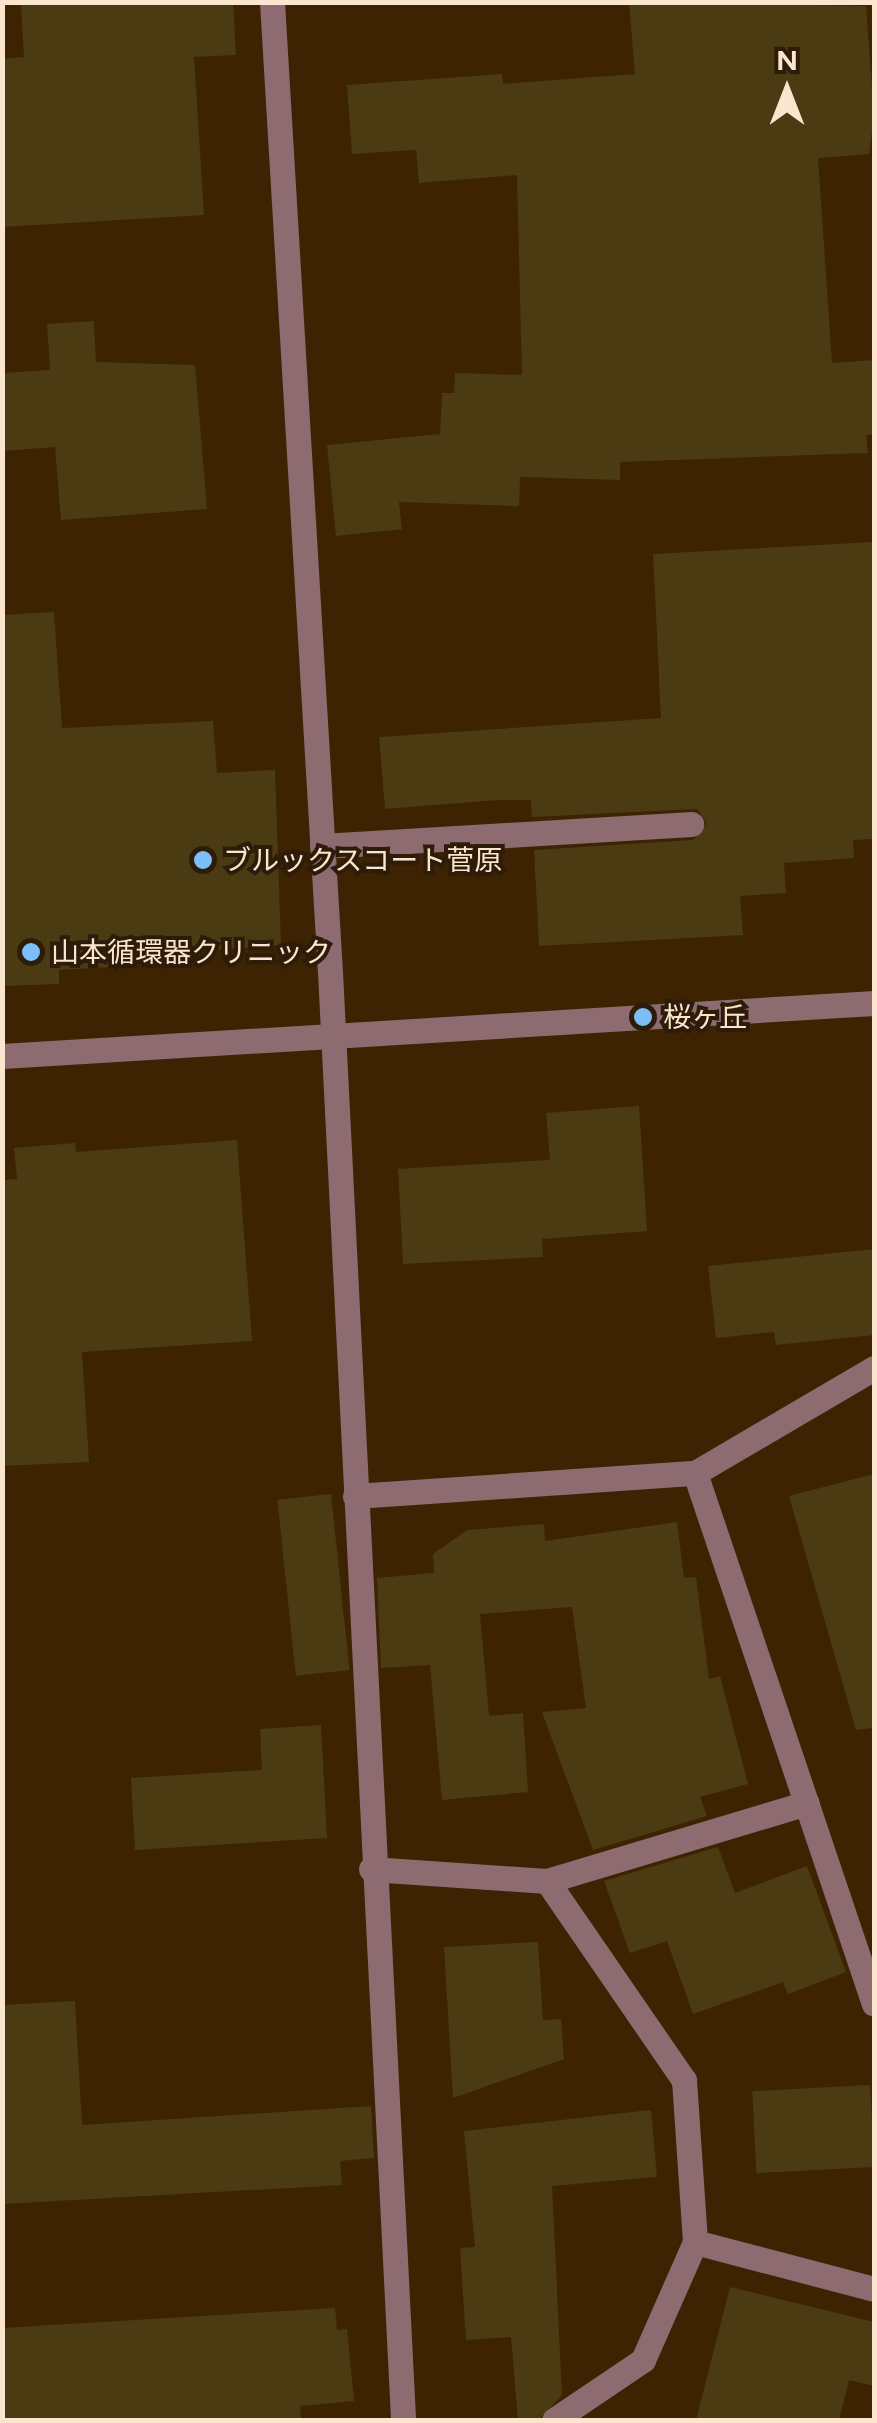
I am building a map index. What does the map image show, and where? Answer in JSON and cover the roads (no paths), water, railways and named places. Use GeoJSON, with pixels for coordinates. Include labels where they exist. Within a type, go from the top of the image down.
{"type":"FeatureCollection","features":[{"type":"Feature","properties":{"kind":"street"},"geometry":{"type":"LineString","coordinates":[[272,2],[333,1036],[372,1868],[403,2420]]}},
{"type":"Feature","properties":{"kind":"street"},"geometry":{"type":"LineString","coordinates":[[322,846],[691,824]]}},
{"type":"Feature","properties":{"kind":"street"},"geometry":{"type":"LineString","coordinates":[[2,1056],[874,1003]]}},
{"type":"Feature","properties":{"kind":"street"},"geometry":{"type":"LineString","coordinates":[[354,1496],[695,1472],[874,1368]]}},
{"type":"Feature","properties":{"kind":"street"},"geometry":{"type":"LineString","coordinates":[[695,1472],[874,2004]]}},
{"type":"Feature","properties":{"kind":"street"},"geometry":{"type":"LineString","coordinates":[[372,1868],[547,1881],[808,1803]]}},
{"type":"Feature","properties":{"kind":"street"},"geometry":{"type":"LineString","coordinates":[[547,1881],[684,2080],[695,2242],[643,2360],[554,2420]]}},
{"type":"Feature","properties":{"kind":"street"},"geometry":{"type":"LineString","coordinates":[[695,2242],[874,2289]]}},
{"type":"Feature","properties":{"kind":"place","name":"ブルックスコート菅原"},"geometry":{"type":"Point","coordinates":[203,860]}},
{"type":"Feature","properties":{"kind":"place","name":"山本循環器クリニック"},"geometry":{"type":"Point","coordinates":[31,952]}},
{"type":"Feature","properties":{"kind":"place","name":"桜ヶ丘"},"geometry":{"type":"Point","coordinates":[643,1017]}}]}
